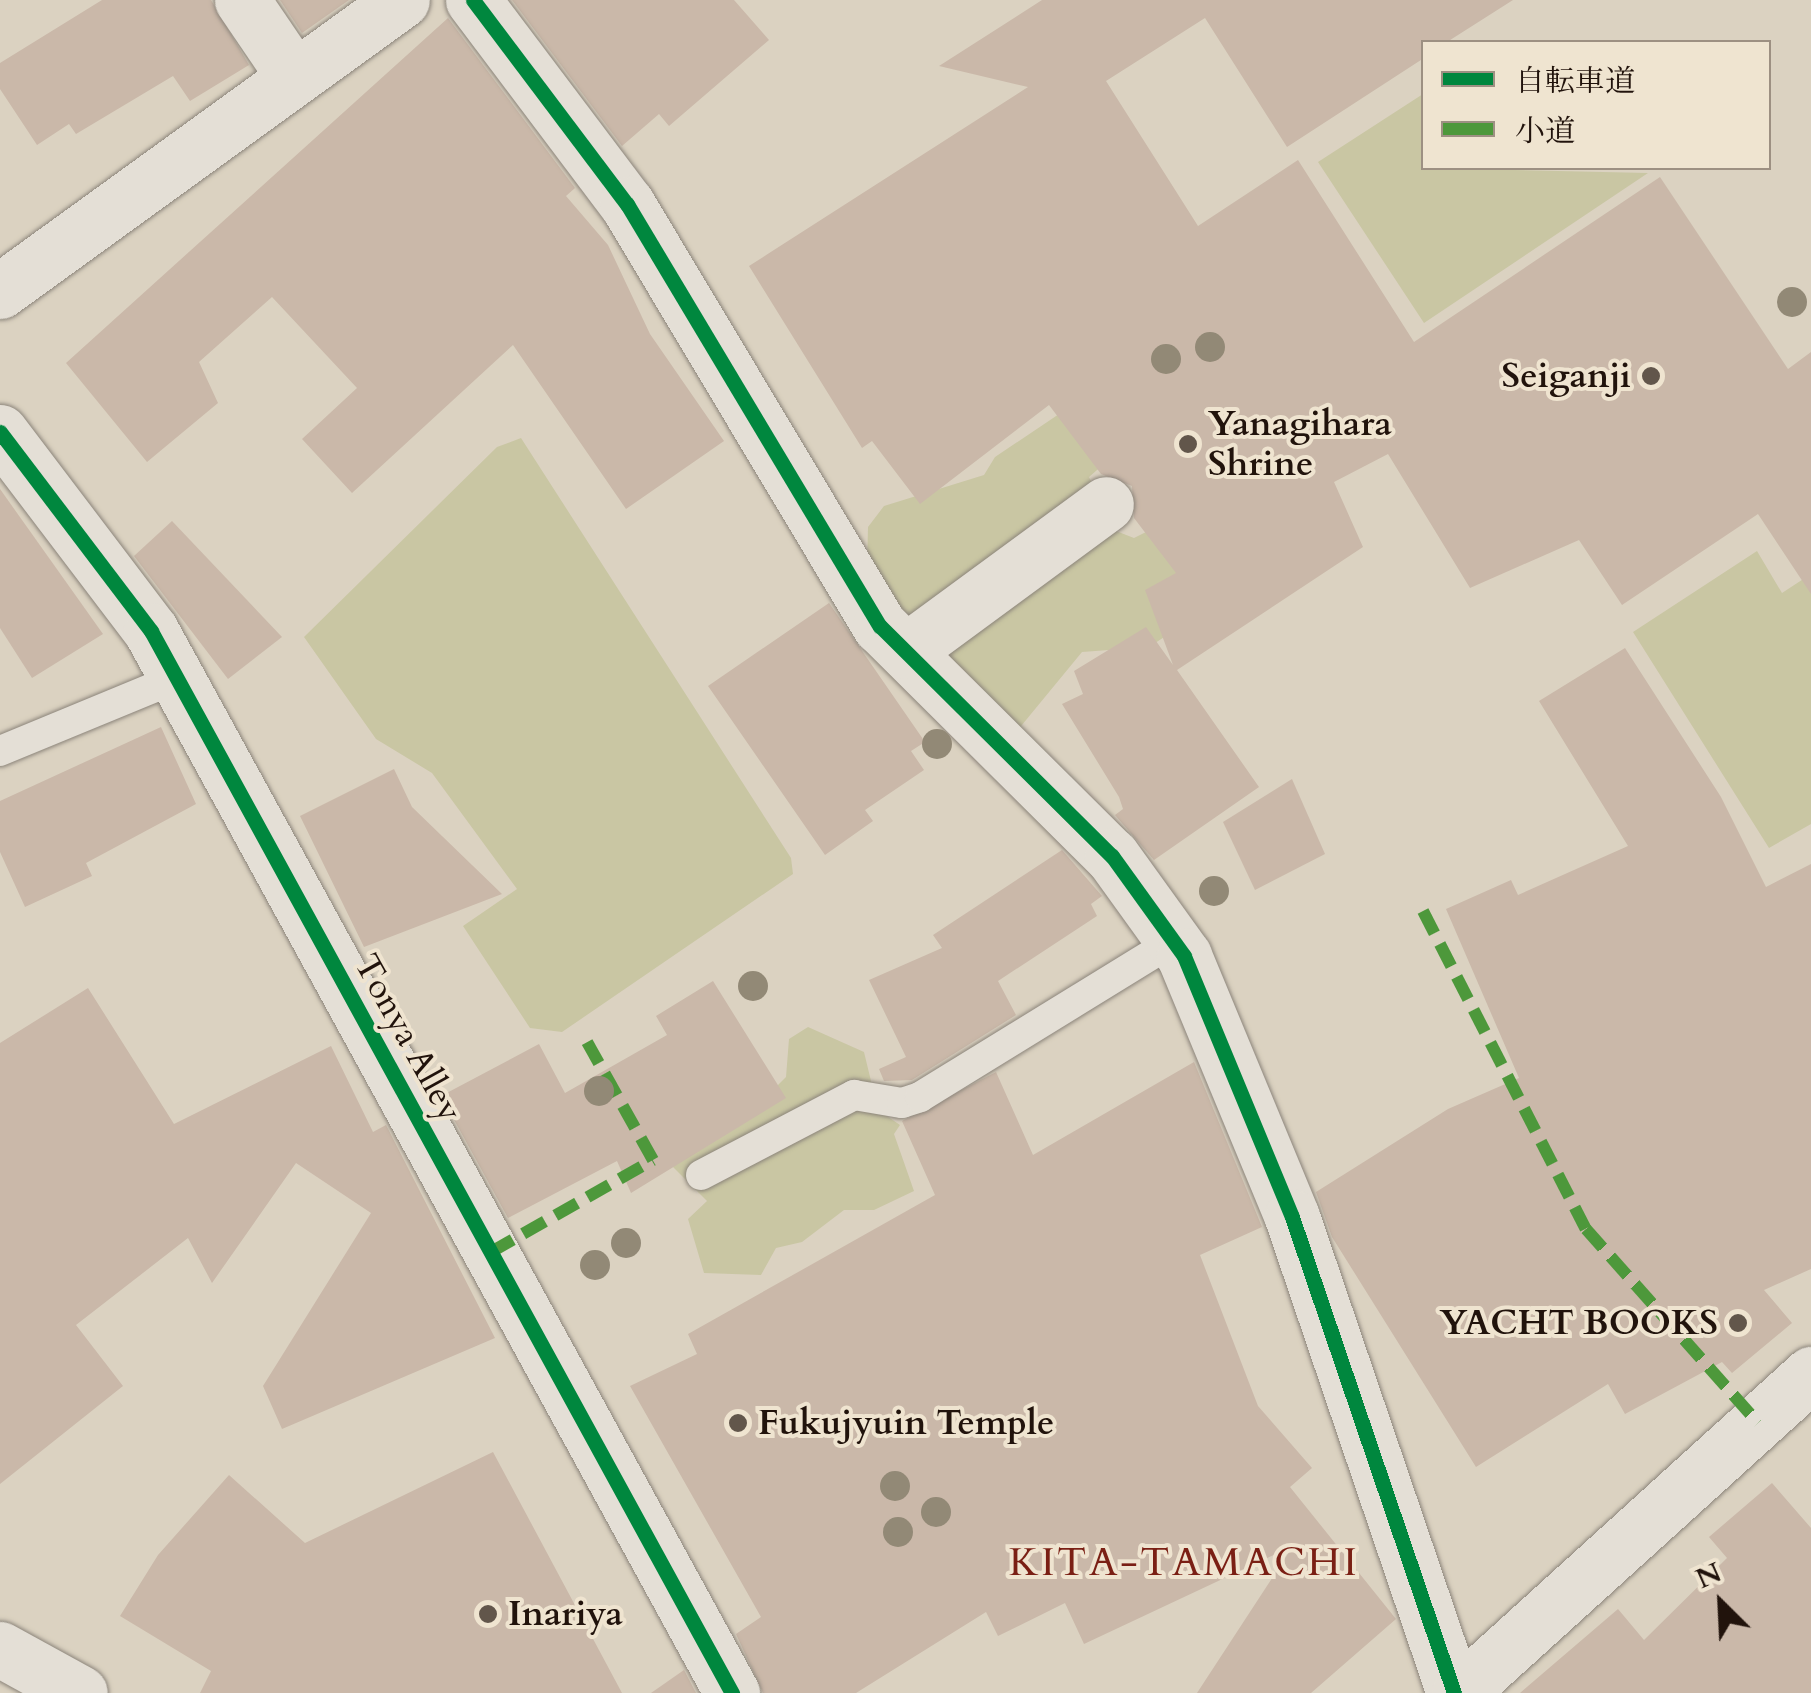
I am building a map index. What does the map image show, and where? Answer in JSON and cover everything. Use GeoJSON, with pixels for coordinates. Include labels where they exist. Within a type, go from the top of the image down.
{"type":"FeatureCollection","features":[{"type":"Feature","properties":{"kind":"street"},"geometry":{"type":"LineString","coordinates":[[242,0],[291,72]]}},
{"type":"Feature","properties":{"kind":"street"},"geometry":{"type":"LineString","coordinates":[[0,291],[291,72],[402,0]]}},
{"type":"Feature","properties":{"kind":"street"},"geometry":{"type":"LineString","coordinates":[[473,0],[627,204],[872,612],[906,651],[1112,856],[1174,942],[1286,1199],[1457,1693],[1811,1374]]}},
{"type":"Feature","properties":{"kind":"street","name":"Tonya Alley"},"geometry":{"type":"LineString","coordinates":[[0,432],[102,559],[177,678],[732,1693]]}},
{"type":"Feature","properties":{"kind":"street"},"geometry":{"type":"LineString","coordinates":[[906,651],[1106,504]]}},
{"type":"Feature","properties":{"kind":"street"},"geometry":{"type":"LineString","coordinates":[[0,1649],[80,1693]]}},
{"type":"Feature","properties":{"kind":"lane"},"geometry":{"type":"LineString","coordinates":[[0,751],[177,678]]}},
{"type":"Feature","properties":{"kind":"lane"},"geometry":{"type":"LineString","coordinates":[[701,1175],[854,1095],[902,1104],[920,1097],[1174,942]]}},
{"type":"Feature","properties":{"kind":"shaded area"},"geometry":{"type":"Polygon","coordinates":[[[1421,95],[1421,170],[1648,173],[1424,323],[1318,162],[1421,95]]]}},
{"type":"Feature","properties":{"kind":"shaded area"},"geometry":{"type":"Polygon","coordinates":[[[1068,408],[1120,450],[1089,477],[1116,531],[1134,538],[1176,517],[1178,628],[1149,647],[1082,652],[1017,731],[927,654],[867,567],[868,527],[884,506],[984,475],[995,457],[1068,408]]]}},
{"type":"Feature","properties":{"kind":"shaded area"},"geometry":{"type":"Polygon","coordinates":[[[521,438],[791,858],[793,874],[562,1032],[530,1028],[463,926],[517,889],[432,773],[376,739],[304,637],[497,447],[521,438]]]}},
{"type":"Feature","properties":{"kind":"shaded area"},"geometry":{"type":"Polygon","coordinates":[[[1757,551],[1782,593],[1811,574],[1811,824],[1769,848],[1633,632],[1757,551]]]}},
{"type":"Feature","properties":{"kind":"shaded area"},"geometry":{"type":"Polygon","coordinates":[[[808,1027],[864,1052],[878,1110],[900,1125],[894,1134],[914,1191],[874,1210],[844,1210],[802,1242],[776,1248],[761,1275],[704,1273],[688,1219],[707,1201],[662,1156],[761,1102],[786,1077],[789,1039],[808,1027]]]}},
{"type":"Feature","properties":{"kind":"building"},"geometry":{"type":"Polygon","coordinates":[[[102,0],[211,0],[249,65],[190,101],[173,76],[76,134],[69,124],[37,145],[0,89],[0,63],[102,0]]]}},
{"type":"Feature","properties":{"kind":"building"},"geometry":{"type":"Polygon","coordinates":[[[280,0],[349,0],[302,33],[280,0]]]}},
{"type":"Feature","properties":{"kind":"building"},"geometry":{"type":"Polygon","coordinates":[[[512,0],[734,0],[769,40],[669,126],[659,114],[622,146],[512,0]]]}},
{"type":"Feature","properties":{"kind":"building"},"geometry":{"type":"Polygon","coordinates":[[[1042,0],[1513,0],[1450,40],[1421,40],[1421,60],[1287,147],[1205,18],[1106,81],[1198,226],[1298,160],[1414,342],[1660,177],[1788,369],[1811,352],[1811,594],[1758,514],[1622,605],[1579,540],[1470,588],[1388,454],[1334,482],[1363,547],[1177,670],[1259,787],[1154,860],[1115,815],[1123,809],[1119,797],[1062,704],[1083,694],[1074,671],[1146,627],[1173,665],[1145,590],[1176,573],[1134,518],[1132,486],[1101,474],[1049,405],[920,504],[872,441],[862,448],[749,266],[1028,87],[939,66],[1042,0]]]}},
{"type":"Feature","properties":{"kind":"building"},"geometry":{"type":"Polygon","coordinates":[[[448,18],[575,188],[566,196],[608,245],[650,334],[724,441],[626,509],[513,345],[352,493],[302,439],[357,388],[272,297],[199,362],[218,403],[147,462],[66,363],[448,18]]]}},
{"type":"Feature","properties":{"kind":"building"},"geometry":{"type":"Polygon","coordinates":[[[0,489],[103,634],[32,678],[0,628],[0,489]]]}},
{"type":"Feature","properties":{"kind":"building"},"geometry":{"type":"Polygon","coordinates":[[[172,521],[282,637],[228,679],[134,556],[172,521]]]}},
{"type":"Feature","properties":{"kind":"building"},"geometry":{"type":"Polygon","coordinates":[[[829,603],[925,742],[911,751],[924,770],[865,810],[873,821],[825,855],[708,686],[829,603]]]}},
{"type":"Feature","properties":{"kind":"building"},"geometry":{"type":"Polygon","coordinates":[[[1625,648],[1721,797],[1766,887],[1811,864],[1811,1269],[1764,1290],[1792,1323],[1732,1373],[1722,1362],[1625,1414],[1608,1384],[1476,1467],[1332,1237],[1316,1192],[1448,1109],[1519,1078],[1446,909],[1511,880],[1518,895],[1628,846],[1539,701],[1625,648]]]}},
{"type":"Feature","properties":{"kind":"building"},"geometry":{"type":"Polygon","coordinates":[[[161,727],[196,804],[86,863],[92,876],[25,907],[0,852],[0,801],[161,727]]]}},
{"type":"Feature","properties":{"kind":"building"},"geometry":{"type":"Polygon","coordinates":[[[394,769],[412,807],[502,894],[364,947],[300,816],[394,769]]]}},
{"type":"Feature","properties":{"kind":"building"},"geometry":{"type":"Polygon","coordinates":[[[1292,779],[1325,854],[1255,890],[1223,822],[1292,779]]]}},
{"type":"Feature","properties":{"kind":"building"},"geometry":{"type":"Polygon","coordinates":[[[1062,850],[1102,896],[1091,904],[1097,916],[998,981],[1016,1015],[912,1080],[884,1081],[879,1069],[906,1057],[869,980],[942,948],[933,935],[1062,850]]]}},
{"type":"Feature","properties":{"kind":"building"},"geometry":{"type":"Polygon","coordinates":[[[713,981],[786,1098],[631,1193],[617,1161],[508,1218],[441,1096],[539,1044],[565,1093],[667,1035],[656,1016],[713,981]]]}},
{"type":"Feature","properties":{"kind":"building"},"geometry":{"type":"Polygon","coordinates":[[[88,988],[174,1124],[331,1046],[373,1132],[386,1125],[495,1338],[282,1429],[263,1386],[371,1213],[296,1163],[212,1283],[188,1238],[76,1325],[123,1386],[0,1484],[0,1043],[88,988]]]}},
{"type":"Feature","properties":{"kind":"building"},"geometry":{"type":"Polygon","coordinates":[[[1194,1062],[1262,1227],[1200,1255],[1258,1406],[1312,1468],[1290,1487],[1396,1619],[1311,1693],[1197,1693],[1293,1546],[1084,1644],[1065,1603],[998,1636],[986,1612],[856,1693],[763,1693],[736,1634],[761,1617],[630,1386],[697,1354],[688,1334],[935,1195],[902,1121],[996,1072],[1033,1155],[1194,1062]]]}},
{"type":"Feature","properties":{"kind":"building"},"geometry":{"type":"Polygon","coordinates":[[[493,1452],[622,1693],[200,1693],[211,1671],[120,1616],[158,1555],[229,1475],[305,1543],[493,1452]]]}},
{"type":"Feature","properties":{"kind":"building"},"geometry":{"type":"Polygon","coordinates":[[[1772,1483],[1811,1528],[1811,1693],[1520,1693],[1618,1609],[1644,1640],[1727,1558],[1709,1537],[1772,1483]]]}},
{"type":"Feature","properties":{"kind":"building"},"geometry":{"type":"Polygon","coordinates":[[[684,1670],[696,1693],[651,1693],[684,1670]]]}},
{"type":"Feature","properties":{"kind":"marked path"},"geometry":{"type":"LineString","coordinates":[[1423,911],[1586,1229],[1758,1423]]}},
{"type":"Feature","properties":{"kind":"marked path"},"geometry":{"type":"LineString","coordinates":[[491,1252],[653,1160],[587,1042]]}},
{"type":"Feature","properties":{"kind":"cycle path"},"geometry":{"type":"LineString","coordinates":[[473,0],[627,204],[880,626],[1112,856],[1184,956],[1292,1217],[1454,1693]]}},
{"type":"Feature","properties":{"kind":"cycle path"},"geometry":{"type":"LineString","coordinates":[[0,432],[151,631],[732,1693]]}},
{"type":"Feature","properties":{"kind":"place","name":"Seiganji"},"geometry":{"type":"Point","coordinates":[1651,376]}},
{"type":"Feature","properties":{"kind":"place","name":"Yanagihara Shrine"},"geometry":{"type":"Point","coordinates":[1188,444]}},
{"type":"Feature","properties":{"kind":"place","name":"YACHT BOOKS"},"geometry":{"type":"Point","coordinates":[1738,1323]}},
{"type":"Feature","properties":{"kind":"place","name":"Fukujyuin Temple"},"geometry":{"type":"Point","coordinates":[738,1423]}},
{"type":"Feature","properties":{"kind":"place","name":"Inariya"},"geometry":{"type":"Point","coordinates":[488,1614]}},
{"type":"Feature","properties":{"kind":"district","name":"KITA-TAMACHI"},"geometry":{"type":"Point","coordinates":[1184,1563]}}]}
